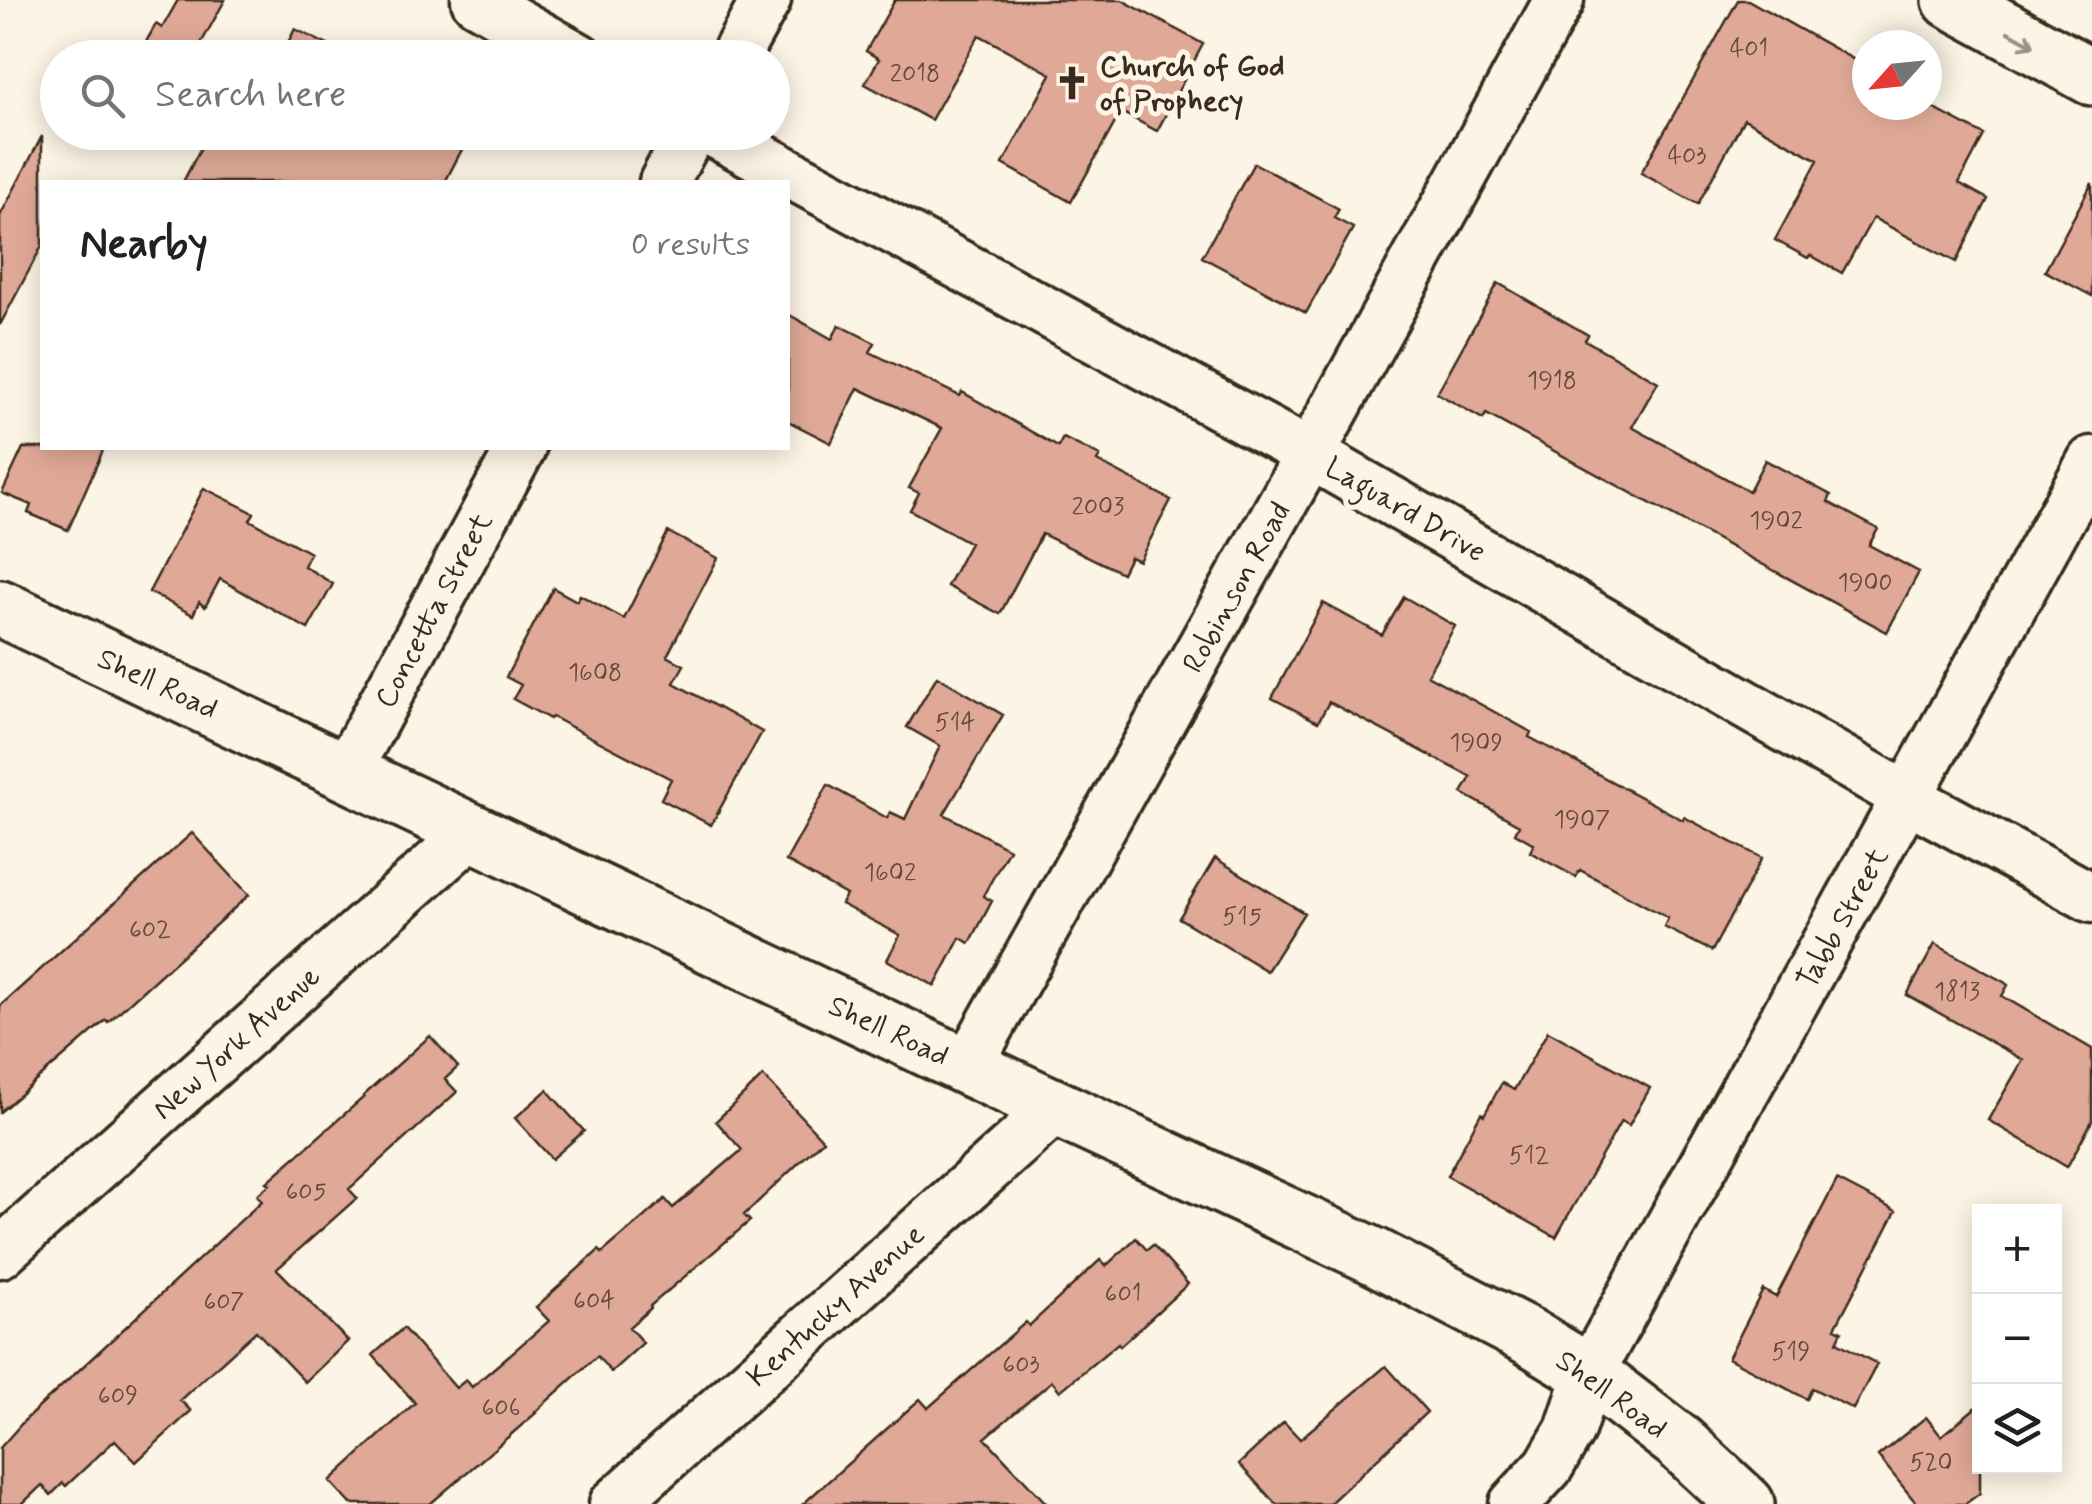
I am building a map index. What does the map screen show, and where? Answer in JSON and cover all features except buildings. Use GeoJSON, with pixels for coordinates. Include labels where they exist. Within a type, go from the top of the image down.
{"type":"FeatureCollection","features":[{"type":"Feature","properties":{"kind":"street"},"geometry":{"type":"LineString","coordinates":[[476,0],[546,40]]}},
{"type":"Feature","properties":{"kind":"street"},"geometry":{"type":"LineString","coordinates":[[744,40],[766,0]]}},
{"type":"Feature","properties":{"kind":"street","name":"Robinson Road"},"geometry":{"type":"LineString","coordinates":[[967,1067],[1559,0]]}},
{"type":"Feature","properties":{"kind":"street"},"geometry":{"type":"LineString","coordinates":[[1951,0],[2092,77]]}},
{"type":"Feature","properties":{"kind":"street"},"geometry":{"type":"LineString","coordinates":[[665,180],[682,150]]}},
{"type":"Feature","properties":{"kind":"street","name":"Laguard Drive"},"geometry":{"type":"LineString","coordinates":[[745,150],[1310,454],[1908,798],[2092,898]]}},
{"type":"Feature","properties":{"kind":"street","name":"Concetta Street"},"geometry":{"type":"LineString","coordinates":[[346,772],[520,450]]}},
{"type":"Feature","properties":{"kind":"street","name":"Tabb Street"},"geometry":{"type":"LineString","coordinates":[[1514,1504],[1550,1466],[1570,1430],[1589,1372],[2092,462]]}},
{"type":"Feature","properties":{"kind":"street","name":"Shell Road"},"geometry":{"type":"LineString","coordinates":[[0,608],[1374,1256],[1589,1372],[1679,1442],[1746,1504]]}},
{"type":"Feature","properties":{"kind":"street","name":"New York Avenue"},"geometry":{"type":"LineString","coordinates":[[0,1253],[472,832]]}},
{"type":"Feature","properties":{"kind":"street","name":"Kentucky Avenue"},"geometry":{"type":"LineString","coordinates":[[614,1504],[1056,1108]]}},
{"type":"Feature","properties":{"kind":"place","name":"Church of God of Prophecy"},"geometry":{"type":"Point","coordinates":[1072,83]}}]}
